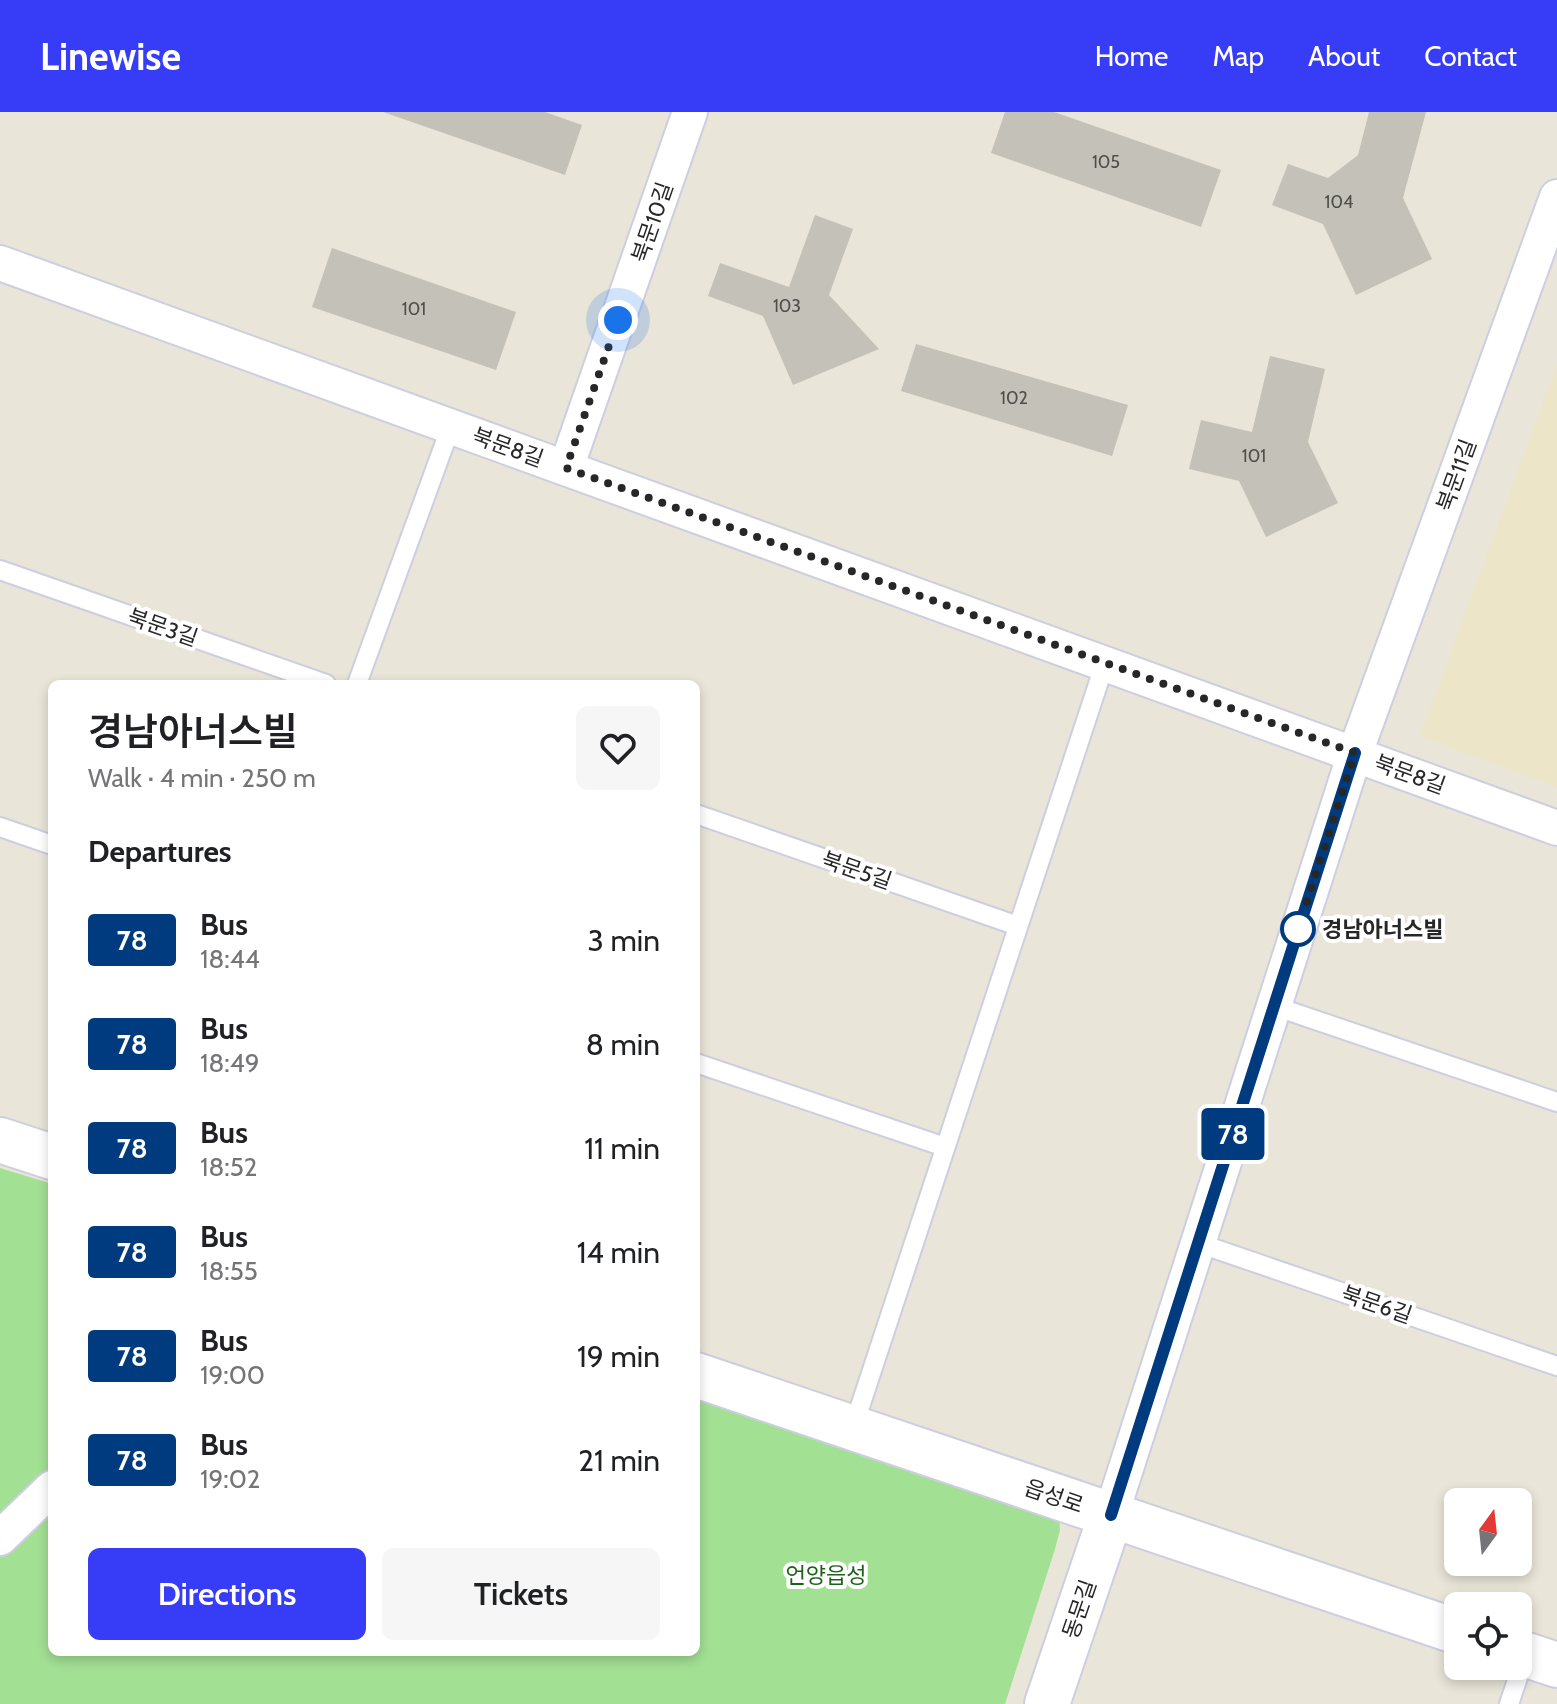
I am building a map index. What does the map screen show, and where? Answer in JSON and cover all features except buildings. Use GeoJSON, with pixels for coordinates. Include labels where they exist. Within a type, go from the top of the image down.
{"type":"FeatureCollection","features":[{"type":"Feature","properties":{"kind":"street","name":"북문10길"},"geometry":{"type":"LineString","coordinates":[[566,468],[690,112]]}},
{"type":"Feature","properties":{"kind":"street","name":"북문11길"},"geometry":{"type":"LineString","coordinates":[[1355,753],[1557,197]]}},
{"type":"Feature","properties":{"kind":"street","name":"북문8길"},"geometry":{"type":"LineString","coordinates":[[0,263],[1557,828]]}},
{"type":"Feature","properties":{"kind":"street"},"geometry":{"type":"LineString","coordinates":[[1111,1515],[1355,753]]}},
{"type":"Feature","properties":{"kind":"street"},"geometry":{"type":"LineString","coordinates":[[0,1140],[48,1156]]}},
{"type":"Feature","properties":{"kind":"street","name":"읍성로"},"geometry":{"type":"LineString","coordinates":[[700,1376],[1444,1627]]}},
{"type":"Feature","properties":{"kind":"street"},"geometry":{"type":"LineString","coordinates":[[0,1538],[48,1492]]}},
{"type":"Feature","properties":{"kind":"street","name":"동문길"},"geometry":{"type":"LineString","coordinates":[[1047,1704],[1111,1515]]}},
{"type":"Feature","properties":{"kind":"lane"},"geometry":{"type":"LineString","coordinates":[[358,680],[451,426]]}},
{"type":"Feature","properties":{"kind":"lane","name":"북문3길"},"geometry":{"type":"LineString","coordinates":[[0,570],[315,680]]}},
{"type":"Feature","properties":{"kind":"lane"},"geometry":{"type":"LineString","coordinates":[[853,1428],[1105,663]]}},
{"type":"Feature","properties":{"kind":"lane","name":"북문5길"},"geometry":{"type":"LineString","coordinates":[[700,815],[1018,926]]}},
{"type":"Feature","properties":{"kind":"lane"},"geometry":{"type":"LineString","coordinates":[[0,827],[48,844]]}},
{"type":"Feature","properties":{"kind":"lane"},"geometry":{"type":"LineString","coordinates":[[1274,1006],[1557,1102]]}},
{"type":"Feature","properties":{"kind":"lane"},"geometry":{"type":"LineString","coordinates":[[700,1064],[945,1147]]}},
{"type":"Feature","properties":{"kind":"lane","name":"북문6길"},"geometry":{"type":"LineString","coordinates":[[1198,1243],[1557,1366]]}},
{"type":"Feature","properties":{"kind":"lane"},"geometry":{"type":"LineString","coordinates":[[1509,1704],[1534,1657]]}},
{"type":"Feature","properties":{"kind":"shaded area"},"geometry":{"type":"Polygon","coordinates":[[[1557,365],[1557,787],[1420,736],[1557,365]]]}},
{"type":"Feature","properties":{"kind":"green space","name":"언양읍성"},"geometry":{"type":"Polygon","coordinates":[[[0,1168],[48,1183],[48,1656],[700,1656],[700,1394],[1059,1519],[1060,1530],[1055,1549],[1005,1704],[0,1704],[0,1168]]]}},
{"type":"Feature","properties":{"kind":"bus line","name":"78"},"geometry":{"type":"LineString","coordinates":[[1111,1515],[1355,753]]}},
{"type":"Feature","properties":{"kind":"place","name":"경남아너스빌"},"geometry":{"type":"Point","coordinates":[1298,929]}},
{"type":"Feature","properties":{"kind":"route"},"geometry":{"type":"LineString","coordinates":[[618,320],[566,468],[1355,753],[1298,929]]}}]}
